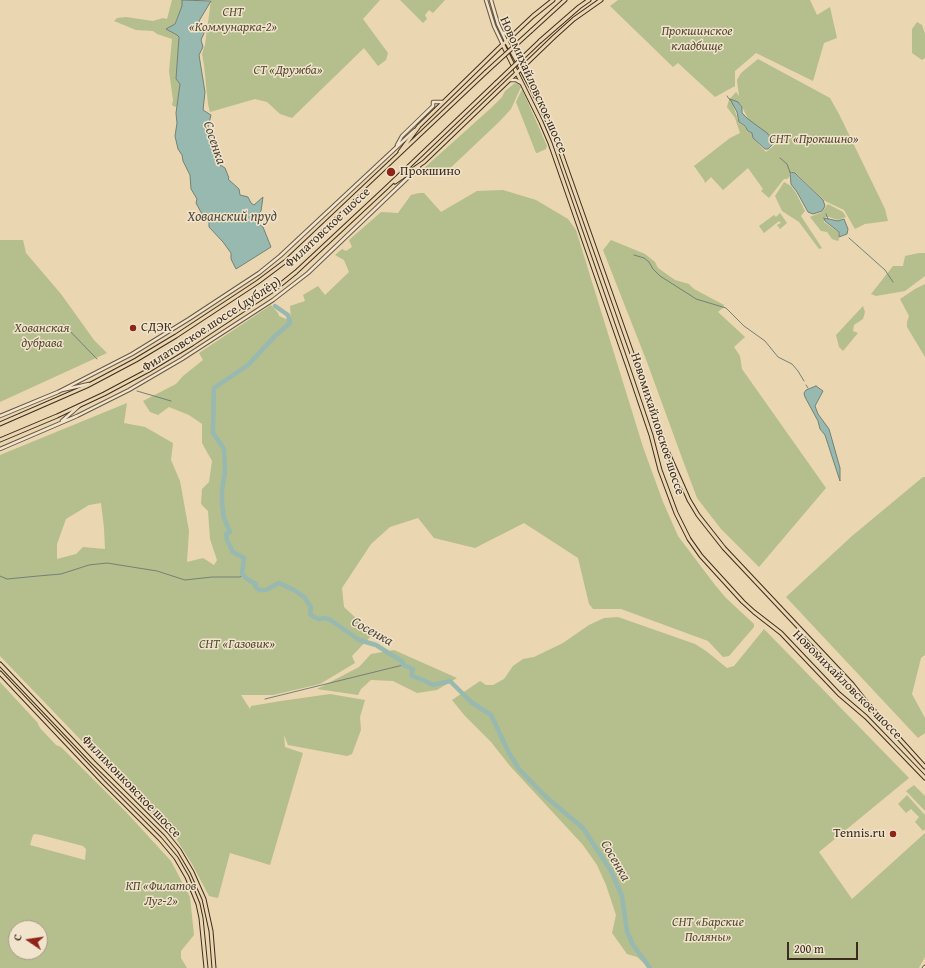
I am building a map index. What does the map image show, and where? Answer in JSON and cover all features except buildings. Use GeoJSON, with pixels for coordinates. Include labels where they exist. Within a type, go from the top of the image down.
{"type":"FeatureCollection","features":[{"type":"Feature","properties":{"kind":"main road","name":"Филатовское шоссе (дублёр)"},"geometry":{"type":"LineString","coordinates":[[419,126],[514,34],[553,0]]}},
{"type":"Feature","properties":{"kind":"main road","name":"Филатовское шоссе"},"geometry":{"type":"LineString","coordinates":[[0,424],[91,383],[136,360],[176,336],[258,282],[286,261],[486,72],[565,0]]}},
{"type":"Feature","properties":{"kind":"main road","name":"Филатовское шоссе"},"geometry":{"type":"LineString","coordinates":[[0,440],[57,416],[149,370],[192,344],[275,289],[296,272],[386,188],[540,41],[589,0]]}},
{"type":"Feature","properties":{"kind":"main road","name":"Филатовское шоссе (дублёр)"},"geometry":{"type":"LineString","coordinates":[[424,162],[574,19],[601,0]]}},
{"type":"Feature","properties":{"kind":"main road","name":"Новомихайловское шоссе"},"geometry":{"type":"LineString","coordinates":[[506,42],[522,69],[555,136],[664,444],[692,505],[724,548],[852,684],[870,707],[925,768]]}},
{"type":"Feature","properties":{"kind":"main road","name":"Новомихайловское шоссе"},"geometry":{"type":"LineString","coordinates":[[503,45],[541,122],[556,157],[651,435],[660,470],[676,513],[689,539],[708,564],[743,602],[780,633],[839,694],[866,717],[925,778]]}},
{"type":"Feature","properties":{"kind":"main road"},"geometry":{"type":"LineString","coordinates":[[394,160],[419,126]]}},
{"type":"Feature","properties":{"kind":"main road"},"geometry":{"type":"LineString","coordinates":[[386,188],[424,162]]}},
{"type":"Feature","properties":{"kind":"main road","name":"Филимонковское шоссе"},"geometry":{"type":"LineString","coordinates":[[0,664],[93,762],[166,834],[179,850],[192,872],[204,899],[211,931],[214,968]]}},
{"type":"Feature","properties":{"kind":"main road","name":"Филимонковское шоссе"},"geometry":{"type":"LineString","coordinates":[[0,673],[103,782],[160,839],[176,858],[187,877],[198,904],[201,918],[206,968]]}},
{"type":"Feature","properties":{"kind":"street","name":"Новомихайловское шоссе"},"geometry":{"type":"LineString","coordinates":[[486,0],[494,26],[503,45]]}},
{"type":"Feature","properties":{"kind":"street","name":"Новомихайловское шоссе"},"geometry":{"type":"LineString","coordinates":[[491,0],[506,42]]}},
{"type":"Feature","properties":{"kind":"street"},"geometry":{"type":"LineString","coordinates":[[501,30],[508,35],[514,34]]}},
{"type":"Feature","properties":{"kind":"street"},"geometry":{"type":"LineString","coordinates":[[509,80],[519,80],[523,84]]}},
{"type":"Feature","properties":{"kind":"street"},"geometry":{"type":"LineString","coordinates":[[396,147],[402,136],[433,106],[434,102],[444,102]]}},
{"type":"Feature","properties":{"kind":"street","name":"Филатовское шоссе (дублёр)"},"geometry":{"type":"LineString","coordinates":[[0,416],[58,392],[135,352],[259,273],[311,228],[419,126]]}},
{"type":"Feature","properties":{"kind":"street","name":"Филатовское шоссе (дублёр)"},"geometry":{"type":"LineString","coordinates":[[0,449],[77,416],[129,390],[183,359],[273,300],[308,273],[424,162]]}},
{"type":"Feature","properties":{"kind":"street"},"geometry":{"type":"LineString","coordinates":[[58,392],[91,383]]}},
{"type":"Feature","properties":{"kind":"street"},"geometry":{"type":"LineString","coordinates":[[58,424],[82,404]]}},
{"type":"Feature","properties":{"kind":"green space"},"geometry":{"type":"Polygon","coordinates":[[[172,0],[182,0],[182,6],[171,32],[179,37],[176,79],[180,84],[177,106],[175,107],[172,105],[173,100],[169,71],[172,39],[157,34],[153,31],[136,30],[114,21],[117,18],[126,17],[153,21],[163,18],[167,19],[172,0]]]}},
{"type":"Feature","properties":{"kind":"green space","name":"СТ «Дружба»"},"geometry":{"type":"Polygon","coordinates":[[[211,0],[380,0],[363,19],[388,53],[386,60],[378,66],[364,48],[292,118],[280,114],[267,102],[255,99],[210,112],[202,54],[205,45],[211,0]]]}},
{"type":"Feature","properties":{"kind":"green space"},"geometry":{"type":"Polygon","coordinates":[[[400,0],[445,0],[433,13],[429,10],[425,15],[427,19],[423,23],[400,0]]]}},
{"type":"Feature","properties":{"kind":"green space","name":"Прокшинское кладбище"},"geometry":{"type":"Polygon","coordinates":[[[618,0],[810,0],[817,15],[830,7],[837,38],[824,43],[813,81],[756,53],[735,71],[735,86],[715,97],[678,63],[673,67],[610,6],[618,0]]]}},
{"type":"Feature","properties":{"kind":"green space"},"geometry":{"type":"Polygon","coordinates":[[[917,22],[922,25],[925,34],[925,58],[922,60],[912,53],[912,29],[917,22]]]}},
{"type":"Feature","properties":{"kind":"green space","name":"СНТ «Прокшино»"},"geometry":{"type":"Polygon","coordinates":[[[758,59],[830,98],[885,209],[888,221],[865,224],[855,229],[844,210],[825,201],[796,173],[791,171],[789,173],[790,176],[787,179],[784,179],[769,198],[761,191],[763,189],[748,168],[723,190],[711,177],[705,183],[694,166],[730,138],[740,133],[735,118],[727,107],[729,100],[736,92],[739,96],[737,80],[741,73],[758,59]],[[738,102],[733,105],[739,123],[745,127],[748,132],[752,133],[752,137],[766,152],[776,144],[773,138],[749,120],[742,106],[738,102]]]}},
{"type":"Feature","properties":{"kind":"green space"},"geometry":{"type":"Polygon","coordinates":[[[515,83],[521,87],[511,109],[500,121],[443,175],[423,174],[419,176],[423,169],[491,108],[502,97],[505,91],[515,83]]]}},
{"type":"Feature","properties":{"kind":"green space"},"geometry":{"type":"Polygon","coordinates":[[[522,89],[547,146],[546,149],[537,153],[516,102],[522,89]]]}},
{"type":"Feature","properties":{"kind":"green space"},"geometry":{"type":"Polygon","coordinates":[[[784,182],[791,186],[796,193],[805,211],[801,216],[822,248],[819,249],[799,222],[782,211],[775,196],[784,182]]]}},
{"type":"Feature","properties":{"kind":"green space","name":"СНТ «Газовик»"},"geometry":{"type":"Polygon","coordinates":[[[503,190],[536,200],[568,219],[576,230],[643,447],[663,502],[678,536],[715,585],[726,598],[754,624],[754,627],[729,656],[723,657],[708,641],[621,609],[593,609],[589,604],[578,558],[524,523],[475,548],[434,538],[418,518],[390,527],[371,544],[342,588],[344,607],[373,634],[352,656],[355,663],[320,684],[273,695],[241,695],[250,709],[251,706],[330,694],[365,700],[360,717],[361,730],[352,754],[347,756],[288,745],[284,735],[285,747],[303,753],[270,865],[230,853],[218,898],[209,896],[177,840],[0,656],[0,455],[127,403],[124,423],[145,427],[173,443],[171,460],[180,481],[189,531],[187,562],[203,558],[214,565],[217,560],[210,539],[208,511],[201,504],[202,489],[209,482],[212,461],[202,443],[202,424],[189,415],[169,407],[158,415],[150,412],[143,401],[176,384],[183,376],[203,360],[199,353],[271,305],[279,316],[291,321],[290,306],[305,301],[303,295],[318,286],[325,295],[349,272],[344,260],[335,255],[342,249],[346,251],[352,247],[349,240],[381,212],[398,213],[411,195],[424,193],[441,212],[477,191],[503,190]],[[101,503],[89,505],[66,519],[57,544],[57,559],[76,554],[83,547],[105,549],[101,503]]]}},
{"type":"Feature","properties":{"kind":"green space"},"geometry":{"type":"Polygon","coordinates":[[[828,204],[843,212],[846,217],[838,220],[824,217],[824,222],[838,232],[838,241],[832,239],[827,232],[821,231],[810,217],[822,212],[828,204]]]}},
{"type":"Feature","properties":{"kind":"green space"},"geometry":{"type":"Polygon","coordinates":[[[780,213],[787,223],[780,229],[777,225],[781,223],[779,221],[764,233],[759,226],[774,215],[776,217],[780,213]]]}},
{"type":"Feature","properties":{"kind":"green space","name":"Хованская дубрава"},"geometry":{"type":"Polygon","coordinates":[[[0,240],[23,240],[26,253],[61,294],[94,340],[107,353],[0,402],[0,240]]]}},
{"type":"Feature","properties":{"kind":"green space"},"geometry":{"type":"Polygon","coordinates":[[[611,240],[645,254],[655,262],[658,268],[675,280],[689,284],[694,289],[724,305],[724,307],[718,312],[745,337],[734,347],[740,356],[742,369],[826,488],[759,567],[721,529],[697,498],[647,362],[603,250],[611,240]]]}},
{"type":"Feature","properties":{"kind":"green space"},"geometry":{"type":"Polygon","coordinates":[[[925,253],[925,276],[905,291],[876,296],[871,294],[893,266],[903,266],[905,256],[925,253]]]}},
{"type":"Feature","properties":{"kind":"green space"},"geometry":{"type":"Polygon","coordinates":[[[925,284],[925,357],[907,327],[909,316],[900,299],[925,284]]]}},
{"type":"Feature","properties":{"kind":"green space"},"geometry":{"type":"Polygon","coordinates":[[[863,306],[865,312],[863,319],[854,325],[853,331],[858,333],[843,351],[839,347],[836,335],[863,306]]]}},
{"type":"Feature","properties":{"kind":"green space"},"geometry":{"type":"Polygon","coordinates":[[[923,477],[925,477],[925,655],[921,658],[912,694],[925,718],[925,733],[918,738],[786,597],[852,536],[923,477]]]}},
{"type":"Feature","properties":{"kind":"green space","name":"СНТ «Барские Поляны»"},"geometry":{"type":"Polygon","coordinates":[[[618,617],[695,644],[727,668],[734,666],[764,629],[909,778],[819,852],[852,899],[925,833],[925,957],[919,968],[647,968],[645,964],[637,957],[627,954],[612,933],[616,915],[606,885],[597,865],[583,845],[510,766],[491,742],[465,716],[452,700],[480,681],[486,685],[493,685],[504,679],[513,666],[523,659],[534,657],[563,643],[589,625],[604,618],[618,617]]]}},
{"type":"Feature","properties":{"kind":"green space"},"geometry":{"type":"Polygon","coordinates":[[[394,650],[457,678],[437,690],[417,693],[393,681],[371,680],[361,689],[358,695],[317,689],[359,667],[371,654],[394,650]]]}},
{"type":"Feature","properties":{"kind":"green space","name":"КП «Филатов Луг-2»"},"geometry":{"type":"Polygon","coordinates":[[[0,682],[56,745],[61,747],[126,812],[171,861],[190,897],[194,935],[181,951],[181,958],[187,968],[0,968],[0,682]],[[33,835],[30,845],[85,860],[86,849],[83,846],[41,835],[33,835]]]}},
{"type":"Feature","properties":{"kind":"green space"},"geometry":{"type":"Polygon","coordinates":[[[914,785],[925,796],[925,811],[906,791],[914,785]]]}},
{"type":"Feature","properties":{"kind":"green space"},"geometry":{"type":"Polygon","coordinates":[[[907,795],[925,815],[925,829],[923,831],[915,822],[919,817],[911,809],[906,813],[898,804],[907,795]]]}},
{"type":"Feature","properties":{"kind":"water","name":"Хованский пруд"},"geometry":{"type":"Polygon","coordinates":[[[182,0],[211,1],[199,21],[205,31],[201,40],[203,47],[199,55],[205,92],[203,110],[211,115],[208,127],[214,134],[210,145],[217,163],[225,168],[229,178],[228,179],[239,189],[240,195],[248,197],[254,205],[263,197],[261,211],[257,215],[259,224],[263,227],[271,247],[236,269],[231,259],[231,253],[209,227],[209,223],[203,216],[196,203],[197,199],[191,189],[190,175],[178,149],[175,136],[177,123],[176,113],[180,84],[176,79],[179,37],[166,29],[175,24],[182,6],[182,0]]]}},
{"type":"Feature","properties":{"kind":"water"},"geometry":{"type":"Polygon","coordinates":[[[730,99],[738,102],[742,107],[742,113],[767,133],[772,139],[774,143],[768,149],[765,149],[753,138],[752,133],[739,122],[737,112],[730,99]]]}},
{"type":"Feature","properties":{"kind":"water"},"geometry":{"type":"Polygon","coordinates":[[[790,172],[795,173],[823,200],[825,206],[822,211],[813,214],[808,212],[791,184],[790,172]]]}},
{"type":"Feature","properties":{"kind":"water"},"geometry":{"type":"Polygon","coordinates":[[[824,218],[838,221],[844,219],[848,229],[847,234],[839,237],[839,232],[825,221],[824,218]]]}},
{"type":"Feature","properties":{"kind":"water"},"geometry":{"type":"Polygon","coordinates":[[[816,386],[823,391],[815,406],[818,414],[829,429],[840,468],[840,481],[825,435],[820,429],[818,421],[805,397],[804,393],[806,390],[816,386]]]}},
{"type":"Feature","properties":{"kind":"waterway"},"geometry":{"type":"LineString","coordinates":[[727,96],[730,100]]}},
{"type":"Feature","properties":{"kind":"waterway"},"geometry":{"type":"LineString","coordinates":[[780,158],[787,164],[790,172]]}},
{"type":"Feature","properties":{"kind":"waterway"},"geometry":{"type":"LineString","coordinates":[[826,214],[828,219]]}},
{"type":"Feature","properties":{"kind":"waterway"},"geometry":{"type":"LineString","coordinates":[[849,238],[885,270],[893,282]]}},
{"type":"Feature","properties":{"kind":"waterway"},"geometry":{"type":"LineString","coordinates":[[634,255],[644,258],[660,276],[696,299],[726,308],[744,326],[765,341],[778,357],[792,364],[804,381]]}},
{"type":"Feature","properties":{"kind":"waterway","name":"Сосенка"},"geometry":{"type":"LineString","coordinates":[[275,306],[288,315],[290,323],[275,336],[248,365],[214,388],[213,433],[224,449],[225,471],[222,490],[222,503],[224,518],[230,532],[226,534],[227,540],[233,552],[244,558],[242,574],[256,584],[255,586],[259,590],[266,590],[279,583],[294,590],[304,597],[311,607],[310,614],[314,617],[319,619],[326,618],[359,640],[376,645],[403,662],[403,665],[413,669],[412,676],[433,685],[450,681],[471,702],[491,715],[509,753],[519,769],[545,796],[583,828],[611,871],[622,896],[627,931],[633,945],[650,968]]}},
{"type":"Feature","properties":{"kind":"waterway"},"geometry":{"type":"LineString","coordinates":[[63,324],[97,359]]}},
{"type":"Feature","properties":{"kind":"waterway"},"geometry":{"type":"LineString","coordinates":[[137,391],[171,401]]}},
{"type":"Feature","properties":{"kind":"waterway"},"geometry":{"type":"LineString","coordinates":[[0,576],[7,579],[61,574],[89,565],[107,563],[157,571],[185,580],[212,577],[240,577],[243,575]]}},
{"type":"Feature","properties":{"kind":"waterway"},"geometry":{"type":"LineString","coordinates":[[265,699],[403,665]]}},
{"type":"Feature","properties":{"kind":"place","name":"Прокшино"},"geometry":{"type":"Point","coordinates":[391,172]}},
{"type":"Feature","properties":{"kind":"place","name":"СДЭК"},"geometry":{"type":"Point","coordinates":[133,328]}},
{"type":"Feature","properties":{"kind":"place","name":"Tennis.ru"},"geometry":{"type":"Point","coordinates":[893,834]}},
{"type":"Feature","properties":{"kind":"park label","name":"СНТ «Коммунарка-2»"},"geometry":{"type":"Point","coordinates":[233,20]}}]}
